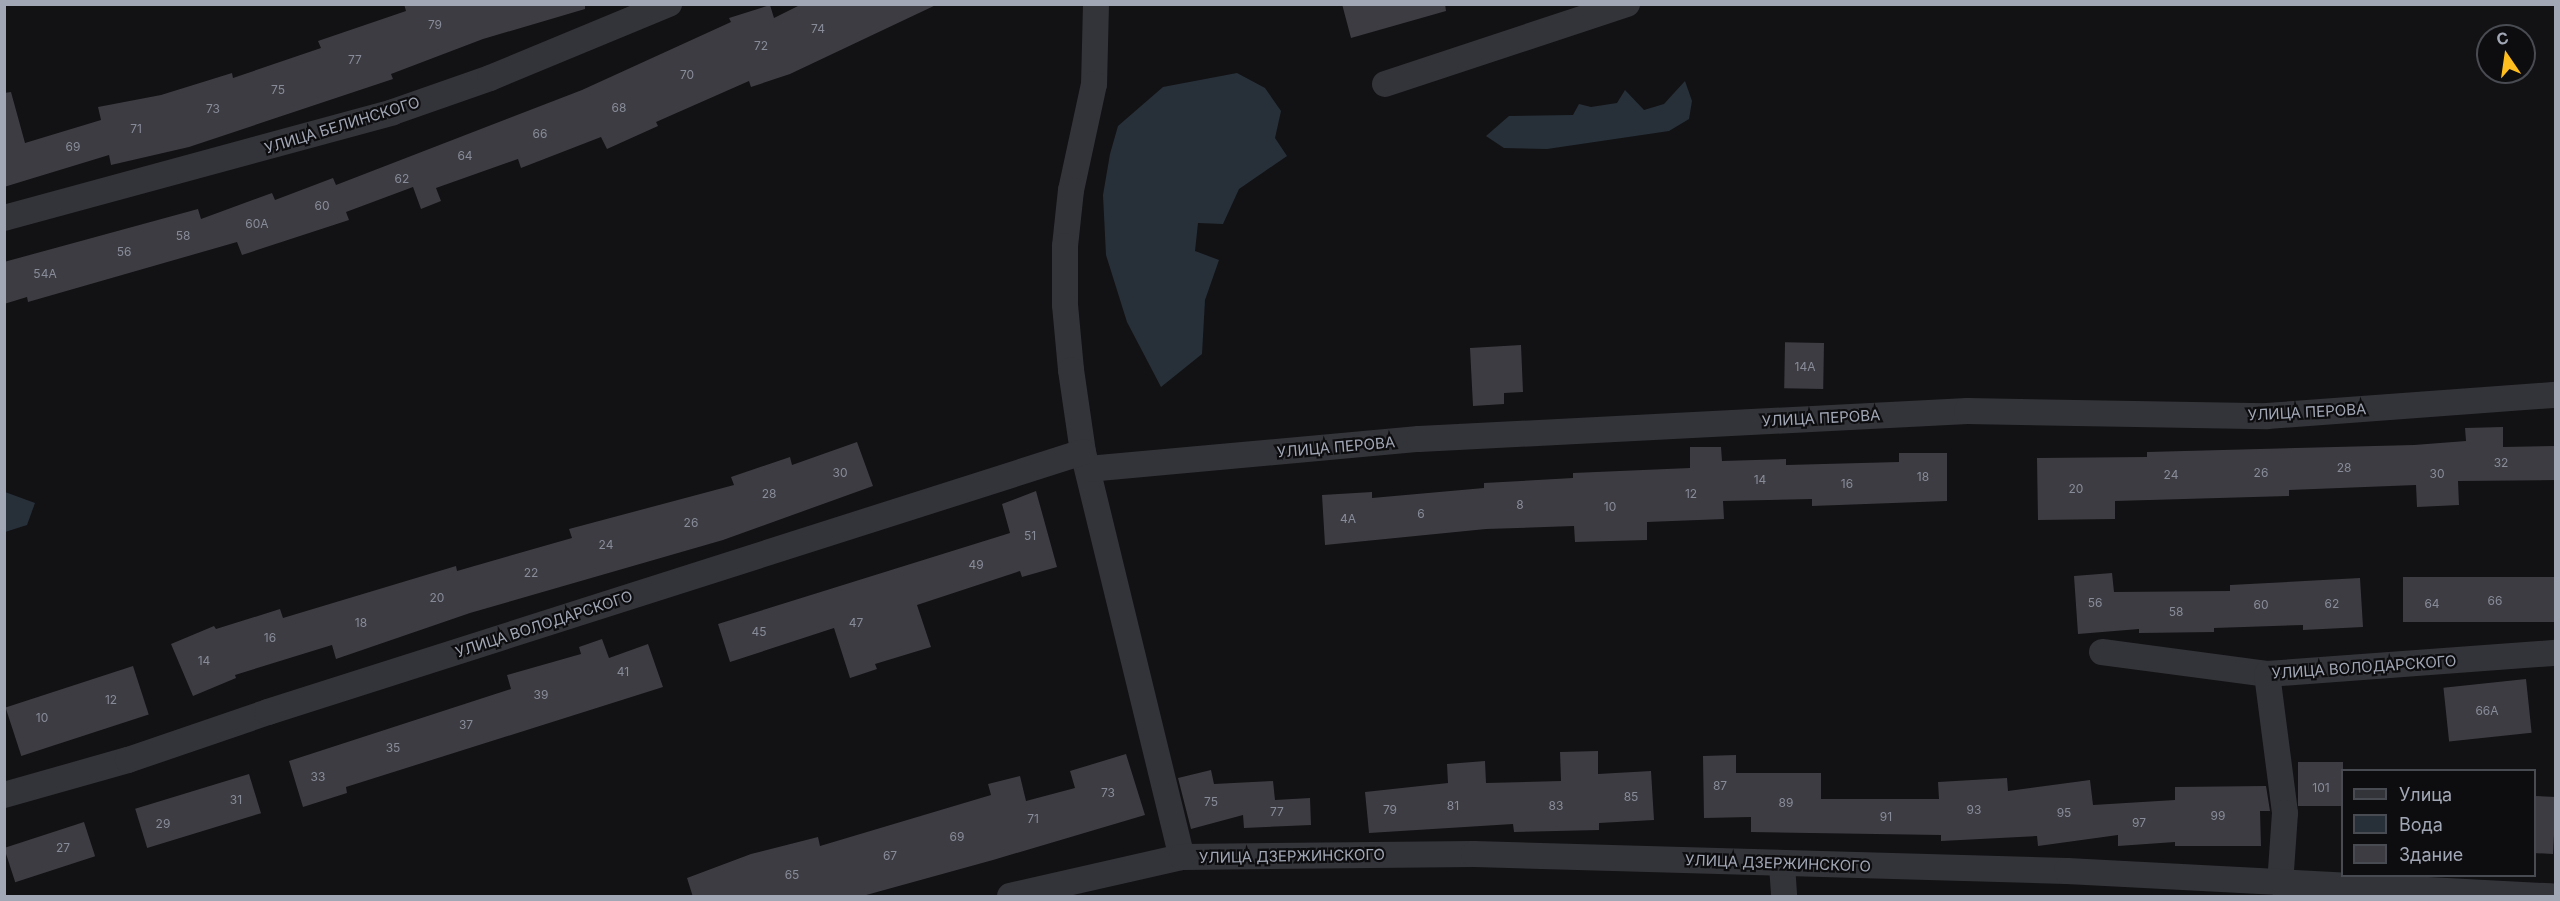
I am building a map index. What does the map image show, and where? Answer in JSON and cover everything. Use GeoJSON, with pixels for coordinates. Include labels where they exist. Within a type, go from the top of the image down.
{"type":"FeatureCollection","features":[{"type":"Feature","properties":{"kind":"street","name":"УЛИЦА БЕЛИНСКОГО"},"geometry":{"type":"LineString","coordinates":[[4,218],[393,112],[490,78],[669,4]]}},
{"type":"Feature","properties":{"kind":"street"},"geometry":{"type":"LineString","coordinates":[[1096,4],[1094,84],[1071,190],[1065,246],[1065,305],[1085,460],[1182,857]]}},
{"type":"Feature","properties":{"kind":"street"},"geometry":{"type":"LineString","coordinates":[[1384,84],[1628,4]]}},
{"type":"Feature","properties":{"kind":"street","name":"УЛИЦА ПЕРОВА"},"geometry":{"type":"LineString","coordinates":[[1085,460],[1419,439],[1967,411],[2267,416],[2556,396]]}},
{"type":"Feature","properties":{"kind":"street","name":"УЛИЦА ВОЛОДАРСКОГО"},"geometry":{"type":"LineString","coordinates":[[4,795],[128,760],[268,712],[1085,460]]}},
{"type":"Feature","properties":{"kind":"street","name":"УЛИЦА ВОЛОДАРСКОГО"},"geometry":{"type":"LineString","coordinates":[[2102,652],[2267,674],[2556,653]]}},
{"type":"Feature","properties":{"kind":"street"},"geometry":{"type":"LineString","coordinates":[[2267,674],[2284,813],[2280,884]]}},
{"type":"Feature","properties":{"kind":"street","name":"УЛИЦА ДЗЕРЖИНСКОГО"},"geometry":{"type":"LineString","coordinates":[[1010,897],[1182,857],[1474,854],[1782,865],[2067,871],[2550,897]]}},
{"type":"Feature","properties":{"kind":"street"},"geometry":{"type":"LineString","coordinates":[[1782,865],[1784,897]]}},
{"type":"Feature","properties":{"kind":"water"},"geometry":{"type":"Polygon","coordinates":[[[1237,73],[1265,88],[1281,111],[1275,138],[1287,156],[1239,189],[1223,224],[1198,223],[1195,251],[1219,260],[1205,300],[1202,354],[1161,387],[1127,322],[1106,255],[1103,195],[1110,154],[1118,126],[1163,87],[1237,73]]]}},
{"type":"Feature","properties":{"kind":"water"},"geometry":{"type":"Polygon","coordinates":[[[1685,81],[1692,101],[1689,119],[1669,131],[1547,149],[1504,148],[1486,136],[1509,116],[1573,115],[1579,104],[1591,107],[1617,103],[1625,90],[1644,110],[1664,104],[1685,81]]]}},
{"type":"Feature","properties":{"kind":"water"},"geometry":{"type":"Polygon","coordinates":[[[5,492],[35,503],[27,525],[5,532],[5,492]]]}},
{"type":"Feature","properties":{"kind":"building"},"geometry":{"type":"Polygon","coordinates":[[[404,4],[585,4],[585,9],[483,39],[391,74],[393,79],[189,147],[111,165],[109,155],[4,187],[4,93],[11,92],[25,143],[101,120],[98,107],[161,95],[232,73],[233,78],[321,48],[318,41],[406,11],[404,4]]]}},
{"type":"Feature","properties":{"kind":"building"},"geometry":{"type":"Polygon","coordinates":[[[802,4],[938,4],[790,74],[751,87],[749,81],[656,122],[658,126],[607,149],[601,137],[521,168],[518,159],[436,188],[441,201],[421,209],[413,187],[346,212],[349,220],[242,255],[237,242],[28,302],[27,297],[4,304],[4,262],[198,209],[201,219],[272,193],[275,200],[333,178],[336,185],[582,90],[731,22],[729,18],[770,5],[774,18],[802,4]]]}},
{"type":"Feature","properties":{"kind":"building"},"geometry":{"type":"Polygon","coordinates":[[[1342,4],[1445,4],[1446,11],[1351,38],[1342,4]]]}},
{"type":"Feature","properties":{"kind":"building"},"geometry":{"type":"Polygon","coordinates":[[[1785,342],[1824,343],[1823,389],[1784,388],[1785,342]]]}},
{"type":"Feature","properties":{"kind":"building"},"geometry":{"type":"Polygon","coordinates":[[[1521,345],[1523,392],[1504,393],[1504,404],[1473,406],[1470,348],[1521,345]]]}},
{"type":"Feature","properties":{"kind":"building"},"geometry":{"type":"Polygon","coordinates":[[[2503,427],[2503,447],[2556,446],[2556,480],[2458,481],[2459,505],[2417,507],[2416,485],[2289,490],[2289,496],[2115,501],[2115,519],[2038,520],[2037,458],[2147,457],[2147,452],[2414,445],[2466,441],[2465,428],[2503,427]]]}},
{"type":"Feature","properties":{"kind":"building"},"geometry":{"type":"Polygon","coordinates":[[[857,442],[873,486],[723,540],[470,613],[336,659],[332,645],[235,675],[236,678],[193,696],[171,644],[214,626],[216,629],[280,609],[283,618],[456,566],[457,571],[572,538],[569,529],[734,485],[731,477],[790,457],[792,465],[857,442]]]}},
{"type":"Feature","properties":{"kind":"building"},"geometry":{"type":"Polygon","coordinates":[[[1690,447],[1721,447],[1722,461],[1786,459],[1786,465],[1899,462],[1899,453],[1947,453],[1947,501],[1812,506],[1812,499],[1723,501],[1724,519],[1647,522],[1647,540],[1575,542],[1574,526],[1486,529],[1325,545],[1322,495],[1372,492],[1372,498],[1484,488],[1484,483],[1573,478],[1573,473],[1690,468],[1690,447]]]}},
{"type":"Feature","properties":{"kind":"building"},"geometry":{"type":"Polygon","coordinates":[[[1036,491],[1057,567],[1022,577],[1020,571],[917,605],[931,647],[875,664],[877,669],[850,678],[834,628],[730,662],[718,624],[1010,533],[1002,504],[1036,491]]]}},
{"type":"Feature","properties":{"kind":"building"},"geometry":{"type":"Polygon","coordinates":[[[2112,573],[2114,592],[2230,591],[2230,585],[2360,578],[2363,627],[2303,630],[2303,625],[2214,628],[2214,632],[2139,633],[2139,629],[2078,634],[2074,576],[2112,573]]]}},
{"type":"Feature","properties":{"kind":"building"},"geometry":{"type":"Polygon","coordinates":[[[2403,577],[2556,577],[2556,622],[2403,622],[2403,577]]]}},
{"type":"Feature","properties":{"kind":"building"},"geometry":{"type":"Polygon","coordinates":[[[602,639],[609,658],[648,644],[663,687],[346,787],[347,793],[303,807],[289,761],[511,689],[507,675],[581,654],[579,647],[602,639]]]}},
{"type":"Feature","properties":{"kind":"building"},"geometry":{"type":"Polygon","coordinates":[[[133,666],[149,715],[21,756],[6,707],[133,666]]]}},
{"type":"Feature","properties":{"kind":"building"},"geometry":{"type":"Polygon","coordinates":[[[2526,679],[2532,733],[2449,741],[2443,688],[2526,679]]]}},
{"type":"Feature","properties":{"kind":"building"},"geometry":{"type":"Polygon","coordinates":[[[1598,751],[1598,774],[1651,771],[1654,820],[1599,823],[1599,830],[1514,832],[1513,824],[1369,833],[1365,792],[1448,783],[1447,764],[1485,761],[1486,783],[1561,781],[1560,752],[1598,751]]]}},
{"type":"Feature","properties":{"kind":"building"},"geometry":{"type":"Polygon","coordinates":[[[1126,754],[1145,815],[993,860],[859,897],[693,897],[687,878],[751,854],[818,837],[820,846],[991,795],[988,784],[1020,776],[1026,801],[1075,788],[1070,771],[1126,754]]]}},
{"type":"Feature","properties":{"kind":"building"},"geometry":{"type":"Polygon","coordinates":[[[1736,755],[1736,773],[1821,773],[1821,799],[1939,799],[1938,782],[2007,778],[2008,791],[2090,780],[2093,805],[2175,800],[2175,787],[2266,786],[2270,811],[2260,811],[2261,846],[2175,846],[2175,842],[2118,846],[2118,835],[2038,846],[2037,836],[1941,841],[1941,835],[1751,832],[1751,817],[1704,818],[1703,756],[1736,755]]]}},
{"type":"Feature","properties":{"kind":"building"},"geometry":{"type":"Polygon","coordinates":[[[2298,762],[2343,762],[2341,806],[2298,806],[2298,762]]]}},
{"type":"Feature","properties":{"kind":"building"},"geometry":{"type":"Polygon","coordinates":[[[1211,770],[1214,784],[1273,781],[1275,800],[1310,798],[1311,825],[1244,828],[1243,815],[1191,829],[1178,778],[1211,770]]]}},
{"type":"Feature","properties":{"kind":"building"},"geometry":{"type":"Polygon","coordinates":[[[249,774],[261,813],[147,848],[135,809],[249,774]]]}},
{"type":"Feature","properties":{"kind":"building"},"geometry":{"type":"Polygon","coordinates":[[[2536,796],[2556,797],[2553,854],[2536,853],[2536,796]]]}},
{"type":"Feature","properties":{"kind":"building"},"geometry":{"type":"Polygon","coordinates":[[[84,822],[95,856],[15,882],[4,848],[84,822]]]}}]}
